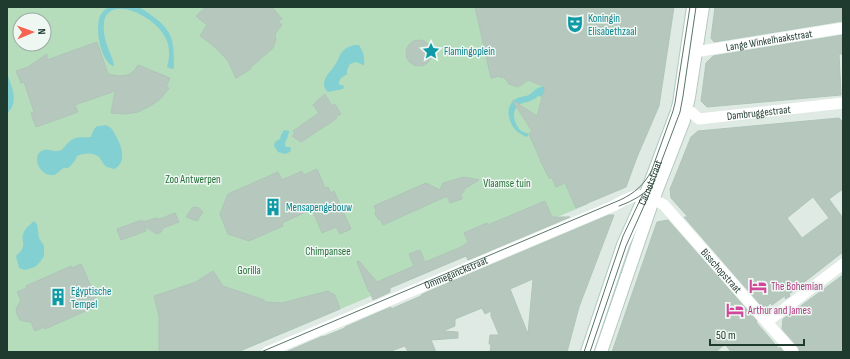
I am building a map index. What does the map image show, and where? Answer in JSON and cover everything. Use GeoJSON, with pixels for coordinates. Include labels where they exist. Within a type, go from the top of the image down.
{"type":"FeatureCollection","features":[{"type":"Feature","properties":{"kind":"main road","name":"Carnotstraat"},"geometry":{"type":"LineString","coordinates":[[587,352],[623,245],[649,198],[681,128],[693,7]]}},
{"type":"Feature","properties":{"kind":"main road","name":"Carnotstraat"},"geometry":{"type":"LineString","coordinates":[[682,110],[696,51],[703,7]]}},
{"type":"Feature","properties":{"kind":"main road","name":"Carnotstraat"},"geometry":{"type":"LineString","coordinates":[[601,352],[649,198]]}},
{"type":"Feature","properties":{"kind":"street","name":"Lange Winkelhaakstraat"},"geometry":{"type":"LineString","coordinates":[[696,51],[843,28]]}},
{"type":"Feature","properties":{"kind":"street","name":"Dambruggestraat"},"geometry":{"type":"LineString","coordinates":[[682,110],[691,112],[699,119],[843,103]]}},
{"type":"Feature","properties":{"kind":"street","name":"Ommeganckstraat"},"geometry":{"type":"LineString","coordinates":[[267,352],[633,197],[641,196],[649,198]]}},
{"type":"Feature","properties":{"kind":"street","name":"Bisschopstraat"},"geometry":{"type":"LineString","coordinates":[[649,198],[664,205],[794,352]]}},
{"type":"Feature","properties":{"kind":"street"},"geometry":{"type":"LineString","coordinates":[[767,322],[843,264]]}},
{"type":"Feature","properties":{"kind":"green space","name":"Zoo Antwerpen"},"geometry":{"type":"Polygon","coordinates":[[[7,7],[514,7],[537,12],[574,171],[588,204],[239,352],[7,352],[7,7]]]}},
{"type":"Feature","properties":{"kind":"water"},"geometry":{"type":"Polygon","coordinates":[[[130,6],[139,8],[146,11],[159,21],[168,32],[173,44],[174,68],[172,69],[167,67],[169,47],[167,40],[161,31],[156,25],[141,15],[125,9],[111,11],[105,18],[104,36],[114,65],[113,66],[109,63],[102,51],[98,36],[98,28],[100,16],[109,7],[130,6]]]}},
{"type":"Feature","properties":{"kind":"water"},"geometry":{"type":"Polygon","coordinates":[[[354,45],[359,45],[362,50],[364,65],[356,62],[350,64],[347,74],[341,78],[339,82],[339,85],[343,85],[343,89],[328,92],[325,88],[324,81],[344,50],[354,45]]]}},
{"type":"Feature","properties":{"kind":"water"},"geometry":{"type":"Polygon","coordinates":[[[7,73],[14,99],[11,109],[7,113],[7,73]]]}},
{"type":"Feature","properties":{"kind":"water"},"geometry":{"type":"Polygon","coordinates":[[[545,86],[543,97],[538,96],[529,102],[521,103],[515,109],[514,116],[518,127],[521,131],[529,134],[527,137],[522,135],[517,132],[510,120],[510,106],[516,99],[529,95],[537,89],[545,86]]]}},
{"type":"Feature","properties":{"kind":"water"},"geometry":{"type":"Polygon","coordinates":[[[105,125],[110,127],[112,130],[122,151],[122,159],[118,166],[114,169],[104,165],[99,157],[94,154],[83,154],[77,156],[75,161],[68,168],[62,169],[55,175],[47,174],[41,170],[37,162],[40,152],[43,150],[59,151],[73,139],[78,137],[91,137],[97,126],[105,125]]]}},
{"type":"Feature","properties":{"kind":"water"},"geometry":{"type":"Polygon","coordinates":[[[284,130],[289,131],[285,146],[290,147],[291,149],[290,152],[285,154],[278,152],[274,146],[275,142],[280,139],[284,130]]]}},
{"type":"Feature","properties":{"kind":"water"},"geometry":{"type":"Polygon","coordinates":[[[34,221],[37,224],[39,238],[44,246],[44,256],[35,267],[25,270],[19,268],[16,256],[22,249],[23,234],[25,230],[34,221]]]}},
{"type":"Feature","properties":{"kind":"building"},"geometry":{"type":"Polygon","coordinates":[[[206,7],[272,7],[282,19],[278,21],[282,25],[275,34],[276,39],[273,48],[250,68],[251,69],[236,78],[228,61],[211,44],[200,36],[207,25],[196,16],[206,7]]]}},
{"type":"Feature","properties":{"kind":"building"},"geometry":{"type":"Polygon","coordinates":[[[475,7],[674,7],[659,106],[626,187],[576,208],[565,183],[556,187],[552,178],[549,178],[540,160],[529,134],[532,131],[512,100],[537,116],[545,87],[528,80],[518,87],[509,84],[504,77],[501,78],[501,76],[491,78],[475,7]]]}},
{"type":"Feature","properties":{"kind":"building"},"geometry":{"type":"Polygon","coordinates":[[[715,7],[843,7],[843,21],[714,42],[711,38],[715,7]]]}},
{"type":"Feature","properties":{"kind":"building"},"geometry":{"type":"Polygon","coordinates":[[[843,35],[843,54],[839,54],[841,95],[707,107],[701,101],[706,63],[713,56],[843,35]]]}},
{"type":"Feature","properties":{"kind":"building"},"geometry":{"type":"Polygon","coordinates":[[[419,40],[428,44],[432,53],[428,62],[419,66],[410,62],[406,53],[410,44],[419,40]]]}},
{"type":"Feature","properties":{"kind":"building"},"geometry":{"type":"Polygon","coordinates":[[[97,42],[108,74],[119,76],[128,75],[134,71],[138,65],[170,78],[166,87],[169,88],[158,101],[138,112],[124,114],[111,113],[115,91],[75,105],[78,112],[36,127],[31,113],[34,112],[24,82],[21,83],[16,71],[28,67],[47,54],[47,60],[97,42]]]}},
{"type":"Feature","properties":{"kind":"building"},"geometry":{"type":"Polygon","coordinates":[[[325,94],[332,106],[335,104],[341,114],[337,116],[336,119],[301,142],[292,136],[295,134],[293,131],[319,113],[313,105],[325,94]]]}},
{"type":"Feature","properties":{"kind":"building"},"geometry":{"type":"Polygon","coordinates":[[[839,118],[843,122],[843,189],[829,199],[843,218],[843,252],[789,294],[790,296],[785,299],[786,295],[772,305],[770,303],[765,310],[684,217],[688,217],[671,198],[670,189],[691,137],[698,131],[839,118]],[[813,197],[787,218],[802,238],[829,218],[813,197]]]}},
{"type":"Feature","properties":{"kind":"building","name":"Mensapengebouw"},"geometry":{"type":"Polygon","coordinates":[[[317,169],[325,188],[328,187],[331,193],[334,191],[351,229],[340,234],[336,227],[322,233],[312,209],[282,223],[283,226],[249,241],[228,234],[220,214],[228,194],[278,172],[282,180],[302,171],[304,175],[317,169]]]}},
{"type":"Feature","properties":{"kind":"building"},"geometry":{"type":"Polygon","coordinates":[[[464,177],[479,180],[464,189],[464,192],[461,193],[462,199],[450,203],[447,196],[383,225],[375,214],[376,210],[374,206],[426,183],[440,190],[443,183],[464,177]]]}},
{"type":"Feature","properties":{"kind":"building"},"geometry":{"type":"Polygon","coordinates":[[[545,201],[552,217],[570,217],[468,260],[466,256],[390,288],[390,292],[373,300],[357,262],[359,261],[377,282],[414,266],[409,254],[420,250],[425,262],[461,247],[468,242],[464,233],[487,223],[488,225],[545,201]]]}},
{"type":"Feature","properties":{"kind":"building"},"geometry":{"type":"Polygon","coordinates":[[[193,207],[199,208],[203,212],[197,221],[186,217],[193,207]]]}},
{"type":"Feature","properties":{"kind":"building"},"geometry":{"type":"Polygon","coordinates":[[[175,213],[179,222],[163,228],[161,232],[157,234],[144,226],[146,231],[121,240],[117,229],[142,220],[143,222],[156,218],[160,219],[175,213]]]}},
{"type":"Feature","properties":{"kind":"building"},"geometry":{"type":"Polygon","coordinates":[[[609,215],[614,215],[579,307],[567,352],[490,352],[490,335],[499,335],[491,316],[491,311],[485,314],[482,308],[455,319],[455,326],[443,331],[458,332],[458,338],[431,340],[436,352],[408,352],[405,346],[388,352],[286,352],[391,307],[391,309],[427,292],[609,215]],[[533,279],[510,289],[528,334],[533,279]]]}},
{"type":"Feature","properties":{"kind":"building"},"geometry":{"type":"Polygon","coordinates":[[[668,220],[757,321],[756,322],[779,349],[780,347],[784,352],[731,352],[725,344],[716,352],[612,352],[657,222],[668,220]]]}},
{"type":"Feature","properties":{"kind":"building","name":"Egyptische Tempel"},"geometry":{"type":"Polygon","coordinates":[[[81,264],[98,302],[90,307],[90,309],[45,329],[44,327],[35,331],[31,322],[20,320],[16,309],[21,300],[17,292],[27,288],[26,286],[71,266],[72,268],[81,264]]]}},
{"type":"Feature","properties":{"kind":"building"},"geometry":{"type":"Polygon","coordinates":[[[213,271],[223,286],[264,300],[265,302],[282,303],[328,291],[335,295],[340,309],[237,352],[159,352],[159,316],[154,296],[196,282],[213,271]]]}},
{"type":"Feature","properties":{"kind":"building"},"geometry":{"type":"Polygon","coordinates":[[[843,275],[843,352],[800,352],[798,347],[782,329],[783,319],[843,275]]]}},
{"type":"Feature","properties":{"kind":"tram line"},"geometry":{"type":"LineString","coordinates":[[650,175],[675,103],[690,7]]}},
{"type":"Feature","properties":{"kind":"tram line"},"geometry":{"type":"LineString","coordinates":[[590,352],[626,246],[648,197],[680,112],[696,7]]}},
{"type":"Feature","properties":{"kind":"tram line"},"geometry":{"type":"LineString","coordinates":[[261,352],[620,200],[639,188],[652,170]]}},
{"type":"Feature","properties":{"kind":"tram line"},"geometry":{"type":"LineString","coordinates":[[619,206],[639,197],[654,182]]}},
{"type":"Feature","properties":{"kind":"tram line"},"geometry":{"type":"LineString","coordinates":[[584,352],[623,236],[643,194]]}},
{"type":"Feature","properties":{"kind":"place","name":"Koningin Elisabethzaal"},"geometry":{"type":"Point","coordinates":[575,24]}},
{"type":"Feature","properties":{"kind":"place","name":"Flamingoplein"},"geometry":{"type":"Point","coordinates":[431,51]}},
{"type":"Feature","properties":{"kind":"place","name":"Mensapengebouw"},"geometry":{"type":"Point","coordinates":[273,207]}},
{"type":"Feature","properties":{"kind":"place","name":"The Bohemian"},"geometry":{"type":"Point","coordinates":[758,286]}},
{"type":"Feature","properties":{"kind":"place","name":"Egyptische Tempel"},"geometry":{"type":"Point","coordinates":[58,297]}},
{"type":"Feature","properties":{"kind":"place","name":"Arthur and James"},"geometry":{"type":"Point","coordinates":[735,310]}},
{"type":"Feature","properties":{"kind":"park label","name":"Vlaamse tuin"},"geometry":{"type":"Point","coordinates":[507,183]}},
{"type":"Feature","properties":{"kind":"park label","name":"Chimpansee"},"geometry":{"type":"Point","coordinates":[328,251]}},
{"type":"Feature","properties":{"kind":"park label","name":"Gorilla"},"geometry":{"type":"Point","coordinates":[249,270]}}]}
